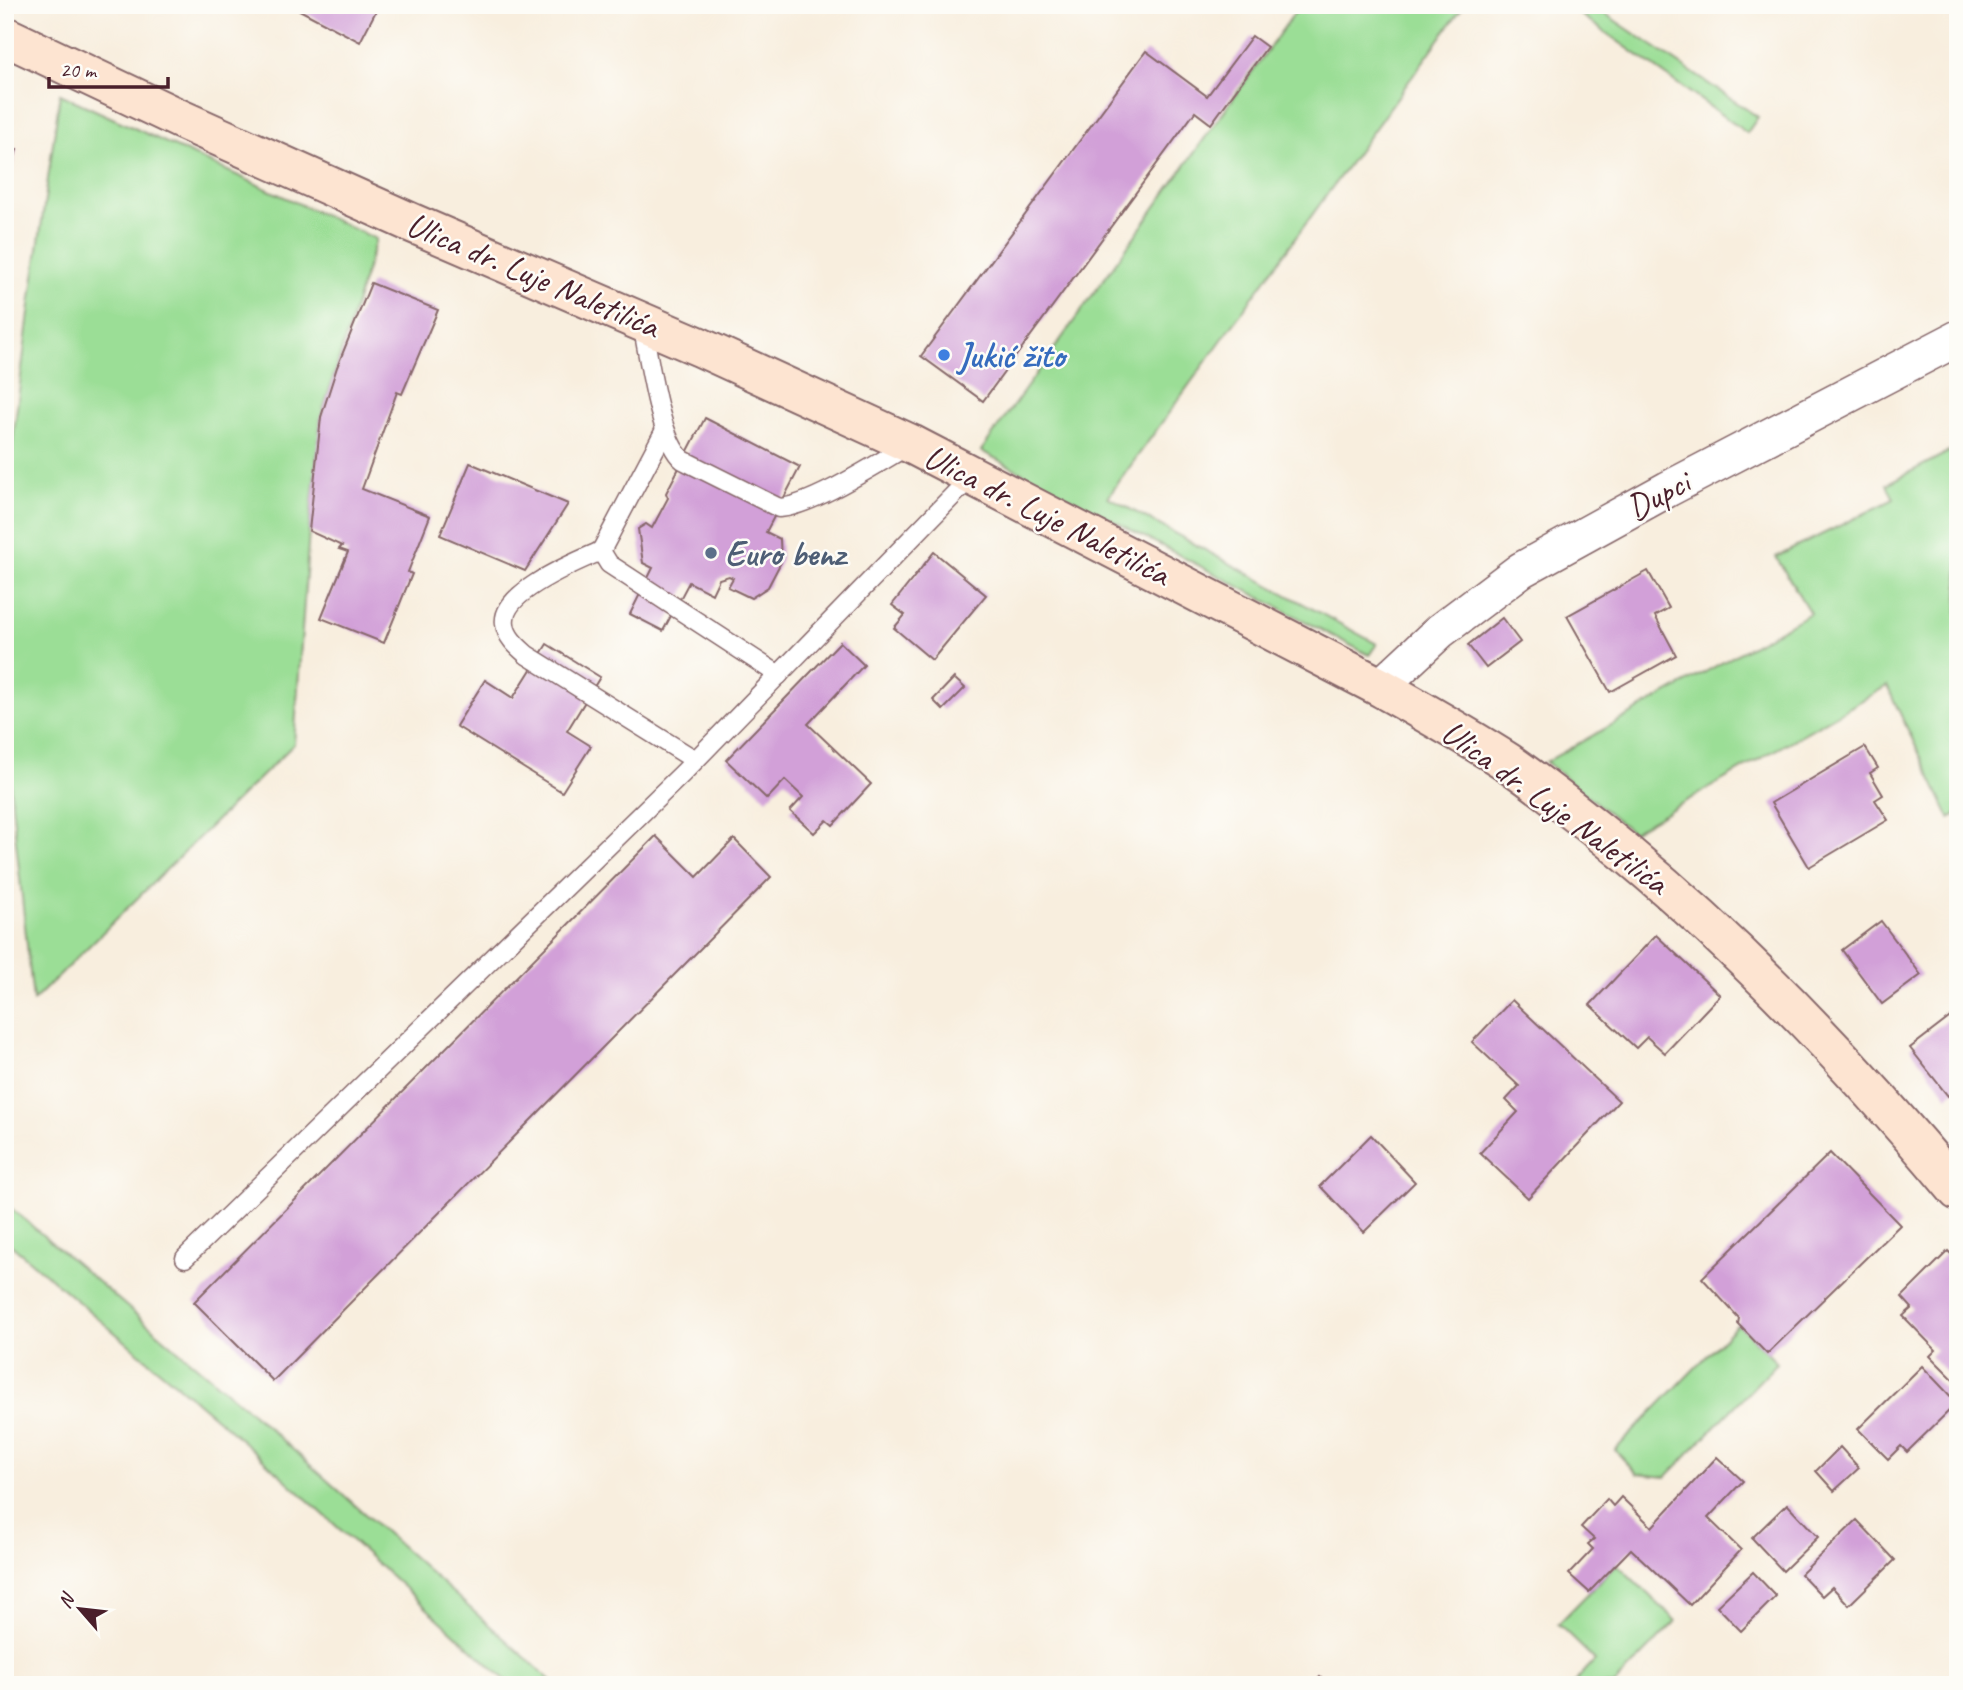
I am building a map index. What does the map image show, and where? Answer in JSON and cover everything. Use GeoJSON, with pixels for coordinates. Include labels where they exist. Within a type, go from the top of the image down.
{"type":"FeatureCollection","features":[{"type":"Feature","properties":{"kind":"street","name":"Ulica dr. Luje Naletilića"},"geometry":{"type":"LineString","coordinates":[[5,36],[285,167],[642,322],[911,444],[1380,687],[1446,724],[1509,764],[1594,827],[1677,896],[1801,1014],[1857,1073],[1958,1191]]}},
{"type":"Feature","properties":{"kind":"street","name":"Dupci"},"geometry":{"type":"LineString","coordinates":[[1380,687],[1440,631],[1521,570],[1680,483],[1958,338]]}},
{"type":"Feature","properties":{"kind":"lane"},"geometry":{"type":"LineString","coordinates":[[642,322],[665,430],[677,456],[779,508],[809,500],[911,444]]}},
{"type":"Feature","properties":{"kind":"lane"},"geometry":{"type":"LineString","coordinates":[[665,430],[601,551],[548,575],[524,592],[506,614],[504,624],[516,646],[527,655],[695,760]]}},
{"type":"Feature","properties":{"kind":"lane"},"geometry":{"type":"LineString","coordinates":[[185,1258],[695,760],[973,475]]}},
{"type":"Feature","properties":{"kind":"lane"},"geometry":{"type":"LineString","coordinates":[[601,551],[609,564],[620,572],[779,675]]}},
{"type":"Feature","properties":{"kind":"green space"},"geometry":{"type":"Polygon","coordinates":[[[1300,5],[1464,5],[1108,497],[1377,644],[1369,655],[981,451],[1300,5]]]}},
{"type":"Feature","properties":{"kind":"green space"},"geometry":{"type":"Polygon","coordinates":[[[1567,5],[1592,5],[1758,117],[1747,133],[1567,5]]]}},
{"type":"Feature","properties":{"kind":"green space"},"geometry":{"type":"Polygon","coordinates":[[[60,94],[376,239],[321,417],[309,531],[294,744],[33,1001],[11,794],[5,694],[5,502],[60,94]]]}},
{"type":"Feature","properties":{"kind":"green space"},"geometry":{"type":"Polygon","coordinates":[[[1958,447],[1958,814],[1950,818],[1887,686],[1632,832],[1546,762],[1810,613],[1776,557],[1894,499],[1887,484],[1958,447]]]}},
{"type":"Feature","properties":{"kind":"green space"},"geometry":{"type":"Polygon","coordinates":[[[5,1203],[252,1413],[556,1685],[511,1685],[234,1433],[5,1240],[5,1203]]]}},
{"type":"Feature","properties":{"kind":"green space"},"geometry":{"type":"Polygon","coordinates":[[[1738,1324],[1777,1363],[1666,1477],[1637,1474],[1615,1450],[1738,1324]]]}},
{"type":"Feature","properties":{"kind":"green space"},"geometry":{"type":"Polygon","coordinates":[[[1617,1564],[1676,1621],[1614,1685],[1572,1685],[1595,1660],[1558,1624],[1617,1564]]]}},
{"type":"Feature","properties":{"kind":"building"},"geometry":{"type":"Polygon","coordinates":[[[290,5],[379,5],[360,42],[290,5]]]}},
{"type":"Feature","properties":{"kind":"building"},"geometry":{"type":"Polygon","coordinates":[[[1252,36],[1267,47],[1211,124],[1195,112],[983,401],[921,356],[1146,51],[1207,96],[1252,36]]]}},
{"type":"Feature","properties":{"kind":"building"},"geometry":{"type":"Polygon","coordinates":[[[5,146],[17,149],[6,192],[5,192],[5,146]]]}},
{"type":"Feature","properties":{"kind":"building"},"geometry":{"type":"Polygon","coordinates":[[[371,283],[438,310],[402,394],[397,392],[362,489],[430,516],[408,572],[412,574],[384,643],[321,618],[348,552],[339,549],[342,546],[309,531],[321,417],[337,367],[371,283]]]}},
{"type":"Feature","properties":{"kind":"building"},"geometry":{"type":"Polygon","coordinates":[[[705,418],[800,467],[766,532],[780,539],[781,562],[768,587],[751,598],[728,587],[733,578],[729,576],[719,579],[712,594],[689,582],[663,631],[630,614],[653,568],[643,563],[638,529],[646,524],[652,528],[668,498],[666,493],[705,418]]]}},
{"type":"Feature","properties":{"kind":"building"},"geometry":{"type":"Polygon","coordinates":[[[470,463],[568,504],[525,571],[440,535],[470,463]]]}},
{"type":"Feature","properties":{"kind":"building"},"geometry":{"type":"Polygon","coordinates":[[[934,552],[986,595],[932,660],[894,628],[905,615],[892,605],[934,552]]]}},
{"type":"Feature","properties":{"kind":"building"},"geometry":{"type":"Polygon","coordinates":[[[1648,571],[1669,608],[1655,616],[1676,655],[1610,692],[1567,616],[1648,571]]]}},
{"type":"Feature","properties":{"kind":"building"},"geometry":{"type":"Polygon","coordinates":[[[1502,618],[1520,642],[1486,668],[1468,645],[1502,618]]]}},
{"type":"Feature","properties":{"kind":"building"},"geometry":{"type":"Polygon","coordinates":[[[840,642],[864,665],[808,724],[871,784],[833,825],[827,820],[814,833],[790,811],[803,797],[785,780],[767,799],[726,760],[840,642]]]}},
{"type":"Feature","properties":{"kind":"building"},"geometry":{"type":"Polygon","coordinates":[[[547,644],[600,677],[567,731],[591,746],[562,792],[456,726],[485,680],[513,698],[547,644]]]}},
{"type":"Feature","properties":{"kind":"building"},"geometry":{"type":"Polygon","coordinates":[[[954,678],[965,688],[943,710],[933,700],[954,678]]]}},
{"type":"Feature","properties":{"kind":"building"},"geometry":{"type":"Polygon","coordinates":[[[1865,747],[1878,768],[1870,773],[1883,795],[1875,800],[1888,820],[1809,867],[1771,803],[1865,747]]]}},
{"type":"Feature","properties":{"kind":"building"},"geometry":{"type":"Polygon","coordinates":[[[656,836],[697,877],[734,839],[771,877],[273,1381],[194,1302],[656,836]]]}},
{"type":"Feature","properties":{"kind":"building"},"geometry":{"type":"Polygon","coordinates":[[[1881,921],[1921,975],[1882,1004],[1842,950],[1881,921]]]}},
{"type":"Feature","properties":{"kind":"building"},"geometry":{"type":"Polygon","coordinates":[[[1656,935],[1720,995],[1665,1053],[1647,1037],[1636,1048],[1590,1005],[1656,935]]]}},
{"type":"Feature","properties":{"kind":"building"},"geometry":{"type":"Polygon","coordinates":[[[1512,1000],[1619,1101],[1528,1198],[1480,1153],[1518,1112],[1506,1100],[1519,1086],[1472,1042],[1512,1000]]]}},
{"type":"Feature","properties":{"kind":"building"},"geometry":{"type":"Polygon","coordinates":[[[1958,1011],[1958,1088],[1948,1096],[1910,1048],[1958,1011]]]}},
{"type":"Feature","properties":{"kind":"building"},"geometry":{"type":"Polygon","coordinates":[[[1371,1135],[1415,1182],[1364,1232],[1320,1186],[1371,1135]]]}},
{"type":"Feature","properties":{"kind":"building"},"geometry":{"type":"Polygon","coordinates":[[[1830,1153],[1900,1225],[1767,1354],[1738,1324],[1739,1318],[1702,1278],[1830,1153]]]}},
{"type":"Feature","properties":{"kind":"building"},"geometry":{"type":"Polygon","coordinates":[[[1948,1251],[1958,1261],[1958,1384],[1930,1356],[1936,1350],[1903,1316],[1912,1308],[1902,1297],[1948,1251]]]}},
{"type":"Feature","properties":{"kind":"building"},"geometry":{"type":"Polygon","coordinates":[[[1922,1366],[1957,1403],[1907,1452],[1901,1446],[1888,1459],[1858,1429],[1922,1366]]]}},
{"type":"Feature","properties":{"kind":"building"},"geometry":{"type":"Polygon","coordinates":[[[1840,1447],[1859,1468],[1834,1491],[1816,1471],[1840,1447]]]}},
{"type":"Feature","properties":{"kind":"building"},"geometry":{"type":"Polygon","coordinates":[[[1717,1457],[1743,1481],[1708,1518],[1741,1550],[1690,1605],[1631,1549],[1589,1592],[1569,1574],[1593,1549],[1588,1544],[1594,1539],[1581,1527],[1607,1499],[1613,1506],[1621,1497],[1652,1527],[1717,1457]]]}},
{"type":"Feature","properties":{"kind":"building"},"geometry":{"type":"Polygon","coordinates":[[[1787,1504],[1818,1537],[1783,1571],[1752,1538],[1787,1504]]]}},
{"type":"Feature","properties":{"kind":"building"},"geometry":{"type":"Polygon","coordinates":[[[1857,1520],[1895,1560],[1849,1605],[1832,1587],[1822,1596],[1801,1574],[1857,1520]]]}},
{"type":"Feature","properties":{"kind":"building"},"geometry":{"type":"Polygon","coordinates":[[[1753,1572],[1776,1596],[1741,1631],[1717,1606],[1753,1572]]]}},
{"type":"Feature","properties":{"kind":"building"},"geometry":{"type":"Polygon","coordinates":[[[1320,1677],[1328,1685],[1312,1685],[1320,1677]]]}},
{"type":"Feature","properties":{"kind":"place","name":"Jukić žito"},"geometry":{"type":"Point","coordinates":[944,355]}},
{"type":"Feature","properties":{"kind":"place","name":"Euro benz"},"geometry":{"type":"Point","coordinates":[711,553]}}]}
